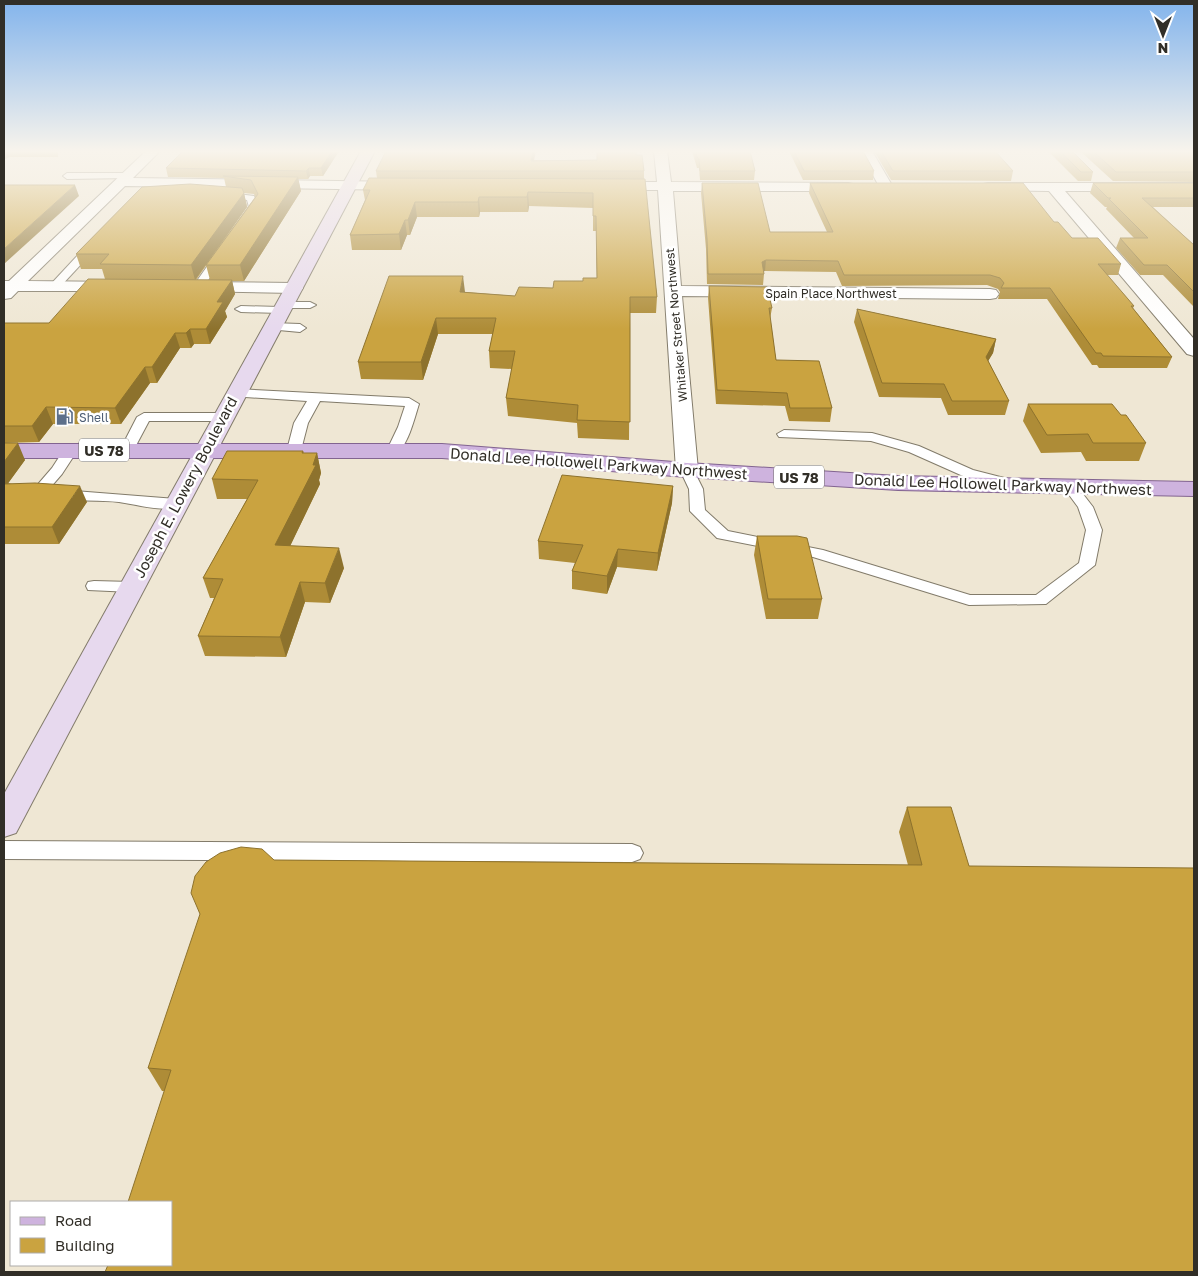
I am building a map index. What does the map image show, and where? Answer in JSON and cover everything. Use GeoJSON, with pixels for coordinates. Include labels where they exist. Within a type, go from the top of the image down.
{"type":"FeatureCollection","features":[{"type":"Feature","properties":{"kind":"main road","name":"Joseph E. Lowery Boulevard"},"geometry":{"type":"LineString","coordinates":[[4,824],[336,211]]}},
{"type":"Feature","properties":{"kind":"main road","name":"Donald Lee Hollowell Parkway Northwest"},"geometry":{"type":"LineString","coordinates":[[4,451],[394,450],[503,454],[687,470],[898,483],[1194,489]]}},
{"type":"Feature","properties":{"kind":"street"},"geometry":{"type":"LineString","coordinates":[[7,289],[90,211]]}},
{"type":"Feature","properties":{"kind":"street","name":"Whitaker Street Northwest"},"geometry":{"type":"LineString","coordinates":[[667,211],[687,470]]}},
{"type":"Feature","properties":{"kind":"street"},"geometry":{"type":"LineString","coordinates":[[1074,211],[1194,350]]}},
{"type":"Feature","properties":{"kind":"street"},"geometry":{"type":"LineString","coordinates":[[7,289],[56,286],[141,287]]}},
{"type":"Feature","properties":{"kind":"street"},"geometry":{"type":"LineString","coordinates":[[179,287],[294,288]]}},
{"type":"Feature","properties":{"kind":"street","name":"Spain Place Northwest"},"geometry":{"type":"LineString","coordinates":[[672,292],[990,294]]}},
{"type":"Feature","properties":{"kind":"lane"},"geometry":{"type":"LineString","coordinates":[[238,231],[252,211]]}},
{"type":"Feature","properties":{"kind":"lane"},"geometry":{"type":"LineString","coordinates":[[56,286],[104,234]]}},
{"type":"Feature","properties":{"kind":"lane"},"geometry":{"type":"LineString","coordinates":[[198,287],[226,246]]}},
{"type":"Feature","properties":{"kind":"lane"},"geometry":{"type":"LineString","coordinates":[[241,310],[310,305]]}},
{"type":"Feature","properties":{"kind":"lane"},"geometry":{"type":"LineString","coordinates":[[272,327],[300,328]]}},
{"type":"Feature","properties":{"kind":"lane"},"geometry":{"type":"LineString","coordinates":[[236,393],[408,402],[412,404],[405,427],[394,450]]}},
{"type":"Feature","properties":{"kind":"lane"},"geometry":{"type":"LineString","coordinates":[[294,450],[301,423],[316,397]]}},
{"type":"Feature","properties":{"kind":"lane"},"geometry":{"type":"LineString","coordinates":[[127,450],[144,417],[223,417]]}},
{"type":"Feature","properties":{"kind":"lane"},"geometry":{"type":"LineString","coordinates":[[784,434],[872,437],[914,449],[968,473],[1024,487]]}},
{"type":"Feature","properties":{"kind":"lane"},"geometry":{"type":"LineString","coordinates":[[70,450],[38,494],[119,498],[146,503],[176,504]]}},
{"type":"Feature","properties":{"kind":"lane"},"geometry":{"type":"LineString","coordinates":[[687,470],[696,488],[698,511],[723,535],[817,552],[839,561],[969,600],[1040,600],[1088,565],[1094,530],[1085,508],[1071,488]]}},
{"type":"Feature","properties":{"kind":"lane"},"geometry":{"type":"LineString","coordinates":[[94,586],[132,587]]}},
{"type":"Feature","properties":{"kind":"lane"},"geometry":{"type":"LineString","coordinates":[[4,850],[632,853]]}},
{"type":"Feature","properties":{"kind":"building"},"geometry":{"type":"Polygon","coordinates":[[[4,211],[47,211],[4,249],[4,211]]]}},
{"type":"Feature","properties":{"kind":"building"},"geometry":{"type":"Polygon","coordinates":[[[119,211],[231,211],[191,265],[100,264],[109,254],[76,254],[119,211]]]}},
{"type":"Feature","properties":{"kind":"building"},"geometry":{"type":"Polygon","coordinates":[[[246,211],[276,211],[240,265],[206,265],[246,211]]]}},
{"type":"Feature","properties":{"kind":"building"},"geometry":{"type":"Polygon","coordinates":[[[361,211],[412,211],[399,234],[350,235],[361,211]]]}},
{"type":"Feature","properties":{"kind":"building"},"geometry":{"type":"Polygon","coordinates":[[[593,211],[648,211],[657,297],[630,297],[630,422],[577,420],[578,405],[506,398],[515,351],[489,351],[496,318],[436,318],[421,362],[358,362],[389,276],[463,276],[460,292],[515,296],[519,287],[553,288],[554,281],[583,281],[583,278],[597,278],[596,216],[593,216],[593,211]]]}},
{"type":"Feature","properties":{"kind":"building"},"geometry":{"type":"Polygon","coordinates":[[[704,211],[765,211],[770,232],[833,232],[823,211],[1045,211],[1054,222],[1058,222],[1072,238],[1098,238],[1121,264],[1098,264],[1134,306],[1131,306],[1172,357],[1103,356],[1101,353],[1096,353],[1050,288],[1001,288],[1004,283],[1000,278],[990,275],[844,275],[838,261],[766,260],[762,262],[764,274],[708,274],[704,211]]]}},
{"type":"Feature","properties":{"kind":"building"},"geometry":{"type":"Polygon","coordinates":[[[1121,211],[1156,211],[1194,245],[1194,292],[1167,265],[1144,265],[1120,238],[1148,238],[1121,211]]]}},
{"type":"Feature","properties":{"kind":"building"},"geometry":{"type":"Polygon","coordinates":[[[88,279],[232,280],[217,302],[223,302],[206,329],[190,329],[186,333],[175,333],[152,367],[145,367],[115,408],[46,407],[32,426],[4,426],[4,323],[49,323],[88,279]]]}},
{"type":"Feature","properties":{"kind":"building"},"geometry":{"type":"Polygon","coordinates":[[[709,286],[767,287],[772,308],[769,308],[776,360],[819,361],[832,408],[790,408],[787,393],[717,390],[709,286]]]}},
{"type":"Feature","properties":{"kind":"building"},"geometry":{"type":"Polygon","coordinates":[[[857,309],[996,339],[986,357],[1009,401],[952,401],[944,384],[882,383],[857,309]]]}},
{"type":"Feature","properties":{"kind":"building"},"geometry":{"type":"Polygon","coordinates":[[[1028,404],[1112,404],[1121,415],[1126,415],[1146,443],[1093,443],[1088,434],[1047,435],[1028,404]]]}},
{"type":"Feature","properties":{"kind":"building"},"geometry":{"type":"Polygon","coordinates":[[[4,443],[18,443],[4,462],[4,443]]]}},
{"type":"Feature","properties":{"kind":"building"},"geometry":{"type":"Polygon","coordinates":[[[227,451],[303,451],[302,453],[317,453],[313,465],[316,465],[275,545],[339,548],[325,583],[300,582],[280,637],[198,636],[223,579],[203,578],[258,480],[212,479],[227,451]]]}},
{"type":"Feature","properties":{"kind":"building"},"geometry":{"type":"Polygon","coordinates":[[[562,475],[673,486],[658,553],[618,549],[607,576],[572,571],[583,545],[538,541],[562,475]]]}},
{"type":"Feature","properties":{"kind":"building"},"geometry":{"type":"Polygon","coordinates":[[[35,483],[80,486],[52,527],[4,527],[4,484],[35,483]]]}},
{"type":"Feature","properties":{"kind":"building"},"geometry":{"type":"Polygon","coordinates":[[[757,536],[797,536],[807,538],[822,599],[768,599],[757,536]]]}},
{"type":"Feature","properties":{"kind":"building"},"geometry":{"type":"Polygon","coordinates":[[[907,807],[951,807],[969,866],[1194,868],[1194,1272],[105,1272],[108,1266],[172,1266],[172,1201],[128,1201],[171,1070],[148,1068],[200,914],[191,893],[195,876],[206,862],[220,853],[241,847],[262,849],[274,860],[922,865],[907,807]]]}},
{"type":"Feature","properties":{"kind":"place","name":"Shell"},"geometry":{"type":"Point","coordinates":[65,417]}}]}
